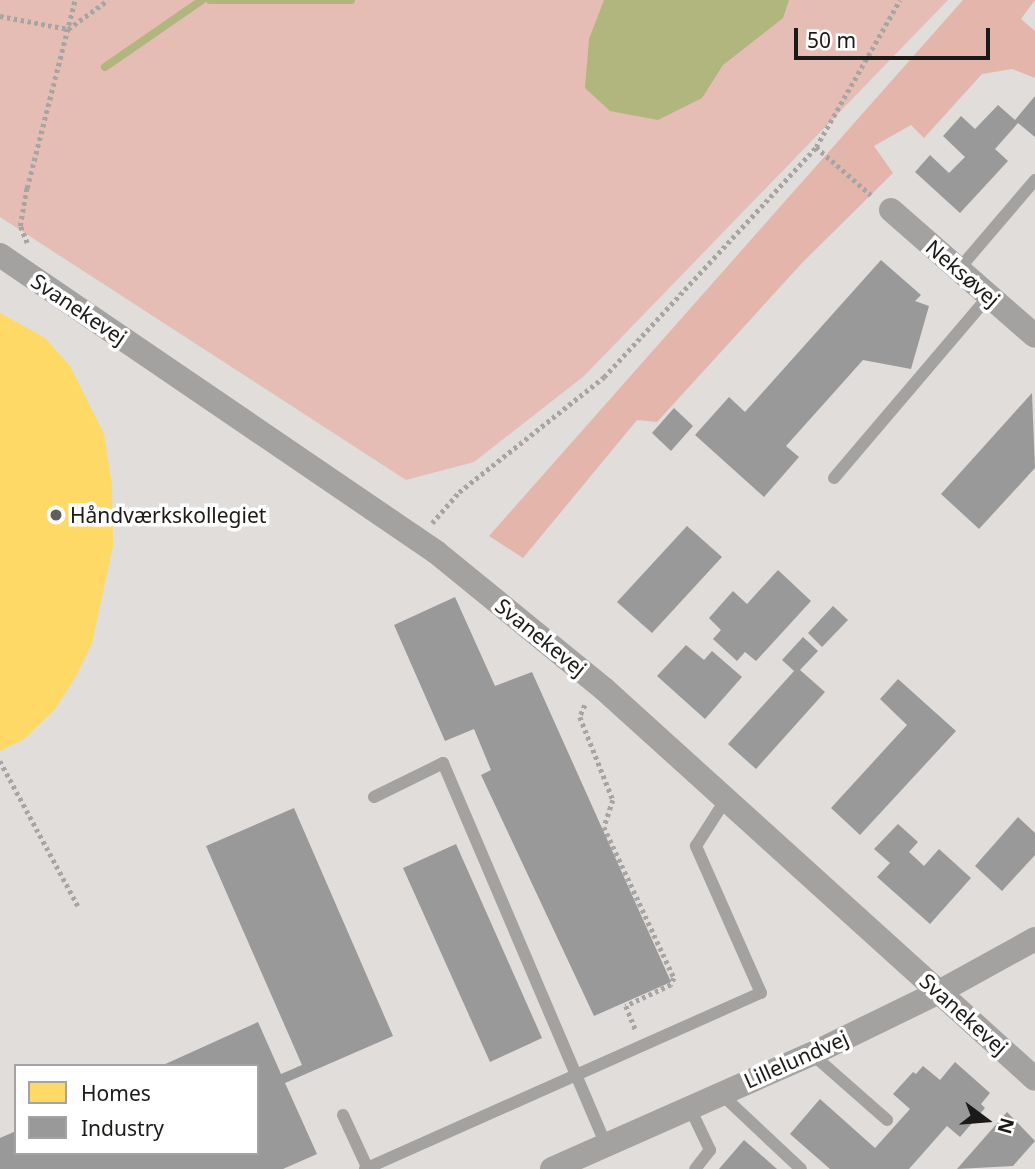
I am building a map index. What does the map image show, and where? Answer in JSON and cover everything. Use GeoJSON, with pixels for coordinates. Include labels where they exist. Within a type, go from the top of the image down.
{"type":"FeatureCollection","features":[{"type":"Feature","properties":{"kind":"street","name":"Neksøvej"},"geometry":{"type":"LineString","coordinates":[[891,210],[1035,336]]}},
{"type":"Feature","properties":{"kind":"street","name":"Svanekevej"},"geometry":{"type":"LineString","coordinates":[[0,255],[436,552],[604,689],[1035,1079]]}},
{"type":"Feature","properties":{"kind":"street","name":"Lillelundvej"},"geometry":{"type":"LineString","coordinates":[[552,1169],[812,1054],[939,992],[1035,939]]}},
{"type":"Feature","properties":{"kind":"lane"},"geometry":{"type":"LineString","coordinates":[[959,269],[1035,180]]}},
{"type":"Feature","properties":{"kind":"lane"},"geometry":{"type":"LineString","coordinates":[[834,478],[989,296]]}},
{"type":"Feature","properties":{"kind":"lane"},"geometry":{"type":"LineString","coordinates":[[374,797],[443,763],[606,1145]]}},
{"type":"Feature","properties":{"kind":"lane"},"geometry":{"type":"LineString","coordinates":[[343,1115],[367,1169],[761,993],[696,846],[726,799]]}},
{"type":"Feature","properties":{"kind":"lane"},"geometry":{"type":"LineString","coordinates":[[812,1054],[887,1120]]}},
{"type":"Feature","properties":{"kind":"lane"},"geometry":{"type":"LineString","coordinates":[[720,1093],[801,1169]]}},
{"type":"Feature","properties":{"kind":"lane"},"geometry":{"type":"LineString","coordinates":[[690,1106],[710,1150],[695,1169]]}},
{"type":"Feature","properties":{"kind":"path"},"geometry":{"type":"LineString","coordinates":[[29,247],[20,226],[75,0]]}},
{"type":"Feature","properties":{"kind":"path"},"geometry":{"type":"LineString","coordinates":[[0,16],[68,29],[108,0]]}},
{"type":"Feature","properties":{"kind":"path"},"geometry":{"type":"LineString","coordinates":[[421,516],[432,523],[459,492],[533,438],[604,377],[816,148],[900,0]]}},
{"type":"Feature","properties":{"kind":"path"},"geometry":{"type":"LineString","coordinates":[[816,148],[891,210]]}},
{"type":"Feature","properties":{"kind":"path"},"geometry":{"type":"LineString","coordinates":[[604,689],[587,701],[580,716],[613,800],[604,827],[674,978],[671,985],[626,1006],[643,1045]]}},
{"type":"Feature","properties":{"kind":"path"},"geometry":{"type":"LineString","coordinates":[[0,761],[78,906]]}},
{"type":"Feature","properties":{"kind":"shaded area"},"geometry":{"type":"Polygon","coordinates":[[[0,0],[948,0],[584,376],[474,462],[406,480],[0,217],[0,0]]]}},
{"type":"Feature","properties":{"kind":"shaded area"},"geometry":{"type":"Polygon","coordinates":[[[604,0],[789,0],[783,18],[723,65],[702,98],[658,120],[610,111],[585,88],[589,39],[604,0]]]}},
{"type":"Feature","properties":{"kind":"shaded area"},"geometry":{"type":"Polygon","coordinates":[[[963,0],[1035,0],[1021,19],[1035,31],[1035,78],[1012,69],[982,74],[924,138],[911,125],[874,146],[893,173],[802,263],[657,422],[637,420],[523,558],[489,536],[963,0]]]}},
{"type":"Feature","properties":{"kind":"building: Homes","name":"Håndværkskollegiet"},"geometry":{"type":"Polygon","coordinates":[[[0,313],[45,338],[70,366],[104,434],[112,485],[113,546],[92,643],[75,678],[55,709],[24,739],[0,751],[0,313]]]}},
{"type":"Feature","properties":{"kind":"building: Industry"},"geometry":{"type":"Polygon","coordinates":[[[1035,96],[1035,137],[1018,123],[995,149],[1008,161],[960,213],[915,172],[930,155],[949,173],[965,157],[943,136],[961,116],[975,129],[998,105],[1015,120],[1035,96]]]}},
{"type":"Feature","properties":{"kind":"building: Industry"},"geometry":{"type":"Polygon","coordinates":[[[881,260],[921,295],[915,301],[929,306],[911,369],[863,360],[786,446],[799,457],[764,497],[695,435],[729,397],[745,412],[881,260]]]}},
{"type":"Feature","properties":{"kind":"building: Industry"},"geometry":{"type":"Polygon","coordinates":[[[1032,393],[1035,468],[979,529],[941,494],[1032,393]]]}},
{"type":"Feature","properties":{"kind":"building: Industry"},"geometry":{"type":"Polygon","coordinates":[[[674,408],[693,426],[671,451],[652,433],[674,408]]]}},
{"type":"Feature","properties":{"kind":"building: Industry"},"geometry":{"type":"Polygon","coordinates":[[[687,526],[722,557],[652,633],[617,602],[687,526]]]}},
{"type":"Feature","properties":{"kind":"building: Industry"},"geometry":{"type":"Polygon","coordinates":[[[778,570],[811,601],[756,661],[745,652],[737,661],[713,639],[721,630],[709,618],[733,591],[747,604],[778,570]]]}},
{"type":"Feature","properties":{"kind":"building: Industry"},"geometry":{"type":"Polygon","coordinates":[[[455,597],[495,686],[532,672],[671,982],[594,1016],[481,775],[491,770],[474,729],[445,741],[394,625],[455,597]]]}},
{"type":"Feature","properties":{"kind":"building: Industry"},"geometry":{"type":"Polygon","coordinates":[[[833,606],[848,620],[822,647],[808,633],[833,606]]]}},
{"type":"Feature","properties":{"kind":"building: Industry"},"geometry":{"type":"Polygon","coordinates":[[[803,637],[818,651],[800,670],[825,692],[756,769],[728,744],[794,671],[782,660],[803,637]]]}},
{"type":"Feature","properties":{"kind":"building: Industry"},"geometry":{"type":"Polygon","coordinates":[[[686,645],[704,660],[712,651],[742,677],[705,719],[657,676],[686,645]]]}},
{"type":"Feature","properties":{"kind":"building: Industry"},"geometry":{"type":"Polygon","coordinates":[[[898,679],[956,731],[860,835],[831,808],[907,725],[880,699],[898,679]]]}},
{"type":"Feature","properties":{"kind":"building: Industry"},"geometry":{"type":"Polygon","coordinates":[[[294,808],[393,1036],[285,1083],[317,1154],[283,1169],[0,1169],[0,1138],[14,1132],[14,1155],[259,1155],[259,1064],[165,1064],[258,1022],[281,1074],[302,1065],[206,846],[294,808]]]}},
{"type":"Feature","properties":{"kind":"building: Industry"},"geometry":{"type":"Polygon","coordinates":[[[1018,817],[1035,833],[1035,855],[1002,891],[975,866],[1018,817]]]}},
{"type":"Feature","properties":{"kind":"building: Industry"},"geometry":{"type":"Polygon","coordinates":[[[898,824],[918,842],[909,852],[924,866],[939,849],[971,878],[930,924],[877,877],[890,863],[874,849],[898,824]]]}},
{"type":"Feature","properties":{"kind":"building: Industry"},"geometry":{"type":"Polygon","coordinates":[[[456,844],[542,1038],[490,1062],[403,868],[456,844]]]}},
{"type":"Feature","properties":{"kind":"building: Industry"},"geometry":{"type":"Polygon","coordinates":[[[955,1062],[990,1093],[981,1104],[985,1108],[960,1137],[947,1126],[909,1169],[830,1169],[790,1134],[820,1099],[875,1148],[910,1109],[893,1094],[913,1072],[916,1074],[923,1066],[940,1080],[955,1062]]]}},
{"type":"Feature","properties":{"kind":"building: Industry"},"geometry":{"type":"Polygon","coordinates":[[[1007,1112],[1035,1141],[1013,1166],[957,1169],[1007,1112]]]}},
{"type":"Feature","properties":{"kind":"building: Industry"},"geometry":{"type":"Polygon","coordinates":[[[744,1140],[777,1169],[719,1169],[744,1140]]]}},
{"type":"Feature","properties":{"kind":"waterway"},"geometry":{"type":"LineString","coordinates":[[105,67],[202,0]]}},
{"type":"Feature","properties":{"kind":"waterway"},"geometry":{"type":"LineString","coordinates":[[210,0],[351,0]]}},
{"type":"Feature","properties":{"kind":"place","name":"Håndværkskollegiet"},"geometry":{"type":"Point","coordinates":[56,515]}}]}
